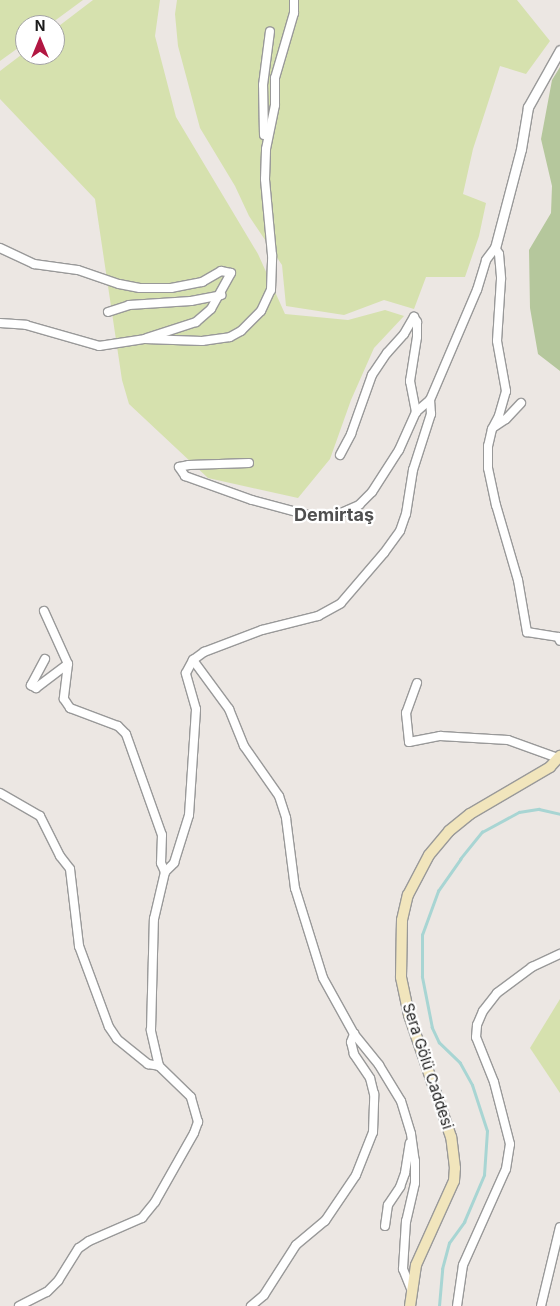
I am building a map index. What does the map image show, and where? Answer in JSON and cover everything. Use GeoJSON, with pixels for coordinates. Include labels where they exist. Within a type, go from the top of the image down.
{"type":"FeatureCollection","features":[{"type":"Feature","properties":{"kind":"main road","name":"Sera Gölü Caddesi"},"geometry":{"type":"LineString","coordinates":[[410,1306],[416,1265],[454,1181],[455,1162],[451,1137],[409,1015],[402,977],[402,920],[408,895],[429,855],[449,831],[470,814],[550,767],[559,757]]}},
{"type":"Feature","properties":{"kind":"street"},"geometry":{"type":"LineString","coordinates":[[266,149],[275,105],[275,78],[294,13],[294,0]]}},
{"type":"Feature","properties":{"kind":"street"},"geometry":{"type":"LineString","coordinates":[[0,322],[26,325],[99,346],[145,339],[202,341],[230,337],[240,331],[261,311],[271,290],[272,255],[265,179],[266,149],[263,95],[270,32]]}},
{"type":"Feature","properties":{"kind":"street"},"geometry":{"type":"LineString","coordinates":[[249,463],[179,467],[185,476],[252,500],[315,517],[332,517],[359,505],[372,492],[399,450],[416,412],[430,400],[477,290],[486,260],[495,248],[521,149],[528,107],[560,50]]}},
{"type":"Feature","properties":{"kind":"street"},"geometry":{"type":"LineString","coordinates":[[0,248],[34,264],[78,270],[119,284],[140,288],[171,288],[202,282],[221,271],[231,273],[212,309],[196,322],[155,334],[145,339]]}},
{"type":"Feature","properties":{"kind":"street"},"geometry":{"type":"LineString","coordinates":[[495,248],[499,254],[500,279],[497,341],[506,391],[499,416],[492,428],[488,446],[488,468],[496,505],[518,580],[526,632],[558,637],[560,641]]}},
{"type":"Feature","properties":{"kind":"street"},"geometry":{"type":"LineString","coordinates":[[108,312],[129,305],[191,301],[221,295]]}},
{"type":"Feature","properties":{"kind":"street"},"geometry":{"type":"LineString","coordinates":[[340,456],[351,434],[372,375],[387,353],[404,334],[414,317],[417,322],[417,337],[410,381],[416,412]]}},
{"type":"Feature","properties":{"kind":"street"},"geometry":{"type":"LineString","coordinates":[[31,1306],[55,1290],[72,1257],[88,1241],[142,1218],[155,1202],[194,1133],[198,1122],[192,1097],[160,1066],[151,1030],[150,1008],[154,918],[165,872],[174,863],[190,815],[196,709],[186,673],[193,660],[204,652],[262,630],[318,616],[342,604],[400,531],[406,514],[413,470],[431,414],[430,400]]}},
{"type":"Feature","properties":{"kind":"street"},"geometry":{"type":"LineString","coordinates":[[492,428],[506,419],[521,404]]}},
{"type":"Feature","properties":{"kind":"street"},"geometry":{"type":"LineString","coordinates":[[44,611],[68,664],[64,699],[70,708],[118,726],[126,734],[162,835],[162,863],[165,872]]}},
{"type":"Feature","properties":{"kind":"street"},"geometry":{"type":"LineString","coordinates":[[45,659],[31,685],[36,688],[68,664]]}},
{"type":"Feature","properties":{"kind":"street"},"geometry":{"type":"LineString","coordinates":[[193,660],[229,709],[244,746],[279,796],[286,818],[294,888],[320,969],[354,1034],[379,1065],[401,1101],[411,1134],[415,1183],[406,1221],[403,1269],[412,1291]]}},
{"type":"Feature","properties":{"kind":"street"},"geometry":{"type":"LineString","coordinates":[[417,683],[406,713],[409,742],[440,736],[508,740],[559,757]]}},
{"type":"Feature","properties":{"kind":"street"},"geometry":{"type":"LineString","coordinates":[[0,793],[32,809],[40,816],[60,856],[70,869],[79,946],[110,1027],[117,1039],[148,1064],[160,1066]]}},
{"type":"Feature","properties":{"kind":"street"},"geometry":{"type":"LineString","coordinates":[[457,1306],[463,1265],[506,1169],[510,1144],[494,1082],[476,1037],[476,1026],[483,1011],[497,993],[532,967],[560,954]]}},
{"type":"Feature","properties":{"kind":"street"},"geometry":{"type":"LineString","coordinates":[[250,1306],[264,1295],[296,1245],[325,1221],[356,1175],[373,1132],[374,1094],[370,1078],[354,1054],[351,1042],[354,1034]]}},
{"type":"Feature","properties":{"kind":"street"},"geometry":{"type":"LineString","coordinates":[[385,1226],[388,1205],[400,1186],[405,1173],[411,1134]]}},
{"type":"Feature","properties":{"kind":"street"},"geometry":{"type":"LineString","coordinates":[[540,1306],[560,1227]]}},
{"type":"Feature","properties":{"kind":"street"},"geometry":{"type":"LineString","coordinates":[[19,1306],[47,1292],[58,1281]]}},
{"type":"Feature","properties":{"kind":"green space"},"geometry":{"type":"Polygon","coordinates":[[[0,0],[83,0],[63,15],[15,15],[15,50],[0,61],[0,0]]]}},
{"type":"Feature","properties":{"kind":"green space"},"geometry":{"type":"Polygon","coordinates":[[[93,0],[160,0],[155,36],[176,117],[258,254],[285,314],[348,320],[385,310],[404,316],[374,348],[351,400],[330,459],[298,498],[208,478],[129,404],[122,380],[95,199],[0,99],[0,71],[15,60],[15,65],[65,65],[65,21],[93,0]]]}},
{"type":"Feature","properties":{"kind":"green space"},"geometry":{"type":"Polygon","coordinates":[[[177,0],[517,0],[550,41],[526,74],[500,66],[473,149],[463,194],[486,203],[479,236],[465,277],[426,277],[414,309],[384,300],[344,315],[286,306],[282,265],[249,216],[235,186],[200,128],[178,46],[175,14],[177,0]]]}},
{"type":"Feature","properties":{"kind":"green space"},"geometry":{"type":"Polygon","coordinates":[[[560,67],[560,371],[538,354],[530,308],[529,250],[551,213],[552,186],[541,139],[552,80],[560,67]]]}},
{"type":"Feature","properties":{"kind":"green space"},"geometry":{"type":"Polygon","coordinates":[[[560,999],[560,1093],[530,1048],[560,999]]]}},
{"type":"Feature","properties":{"kind":"waterway"},"geometry":{"type":"LineString","coordinates":[[439,1306],[442,1269],[449,1243],[464,1222],[484,1175],[487,1131],[472,1085],[460,1063],[439,1043],[432,1028],[422,977],[422,935],[438,891],[482,832],[519,812],[539,809],[560,814]]}},
{"type":"Feature","properties":{"kind":"district","name":"Demirtaş"},"geometry":{"type":"Point","coordinates":[334,515]}}]}
